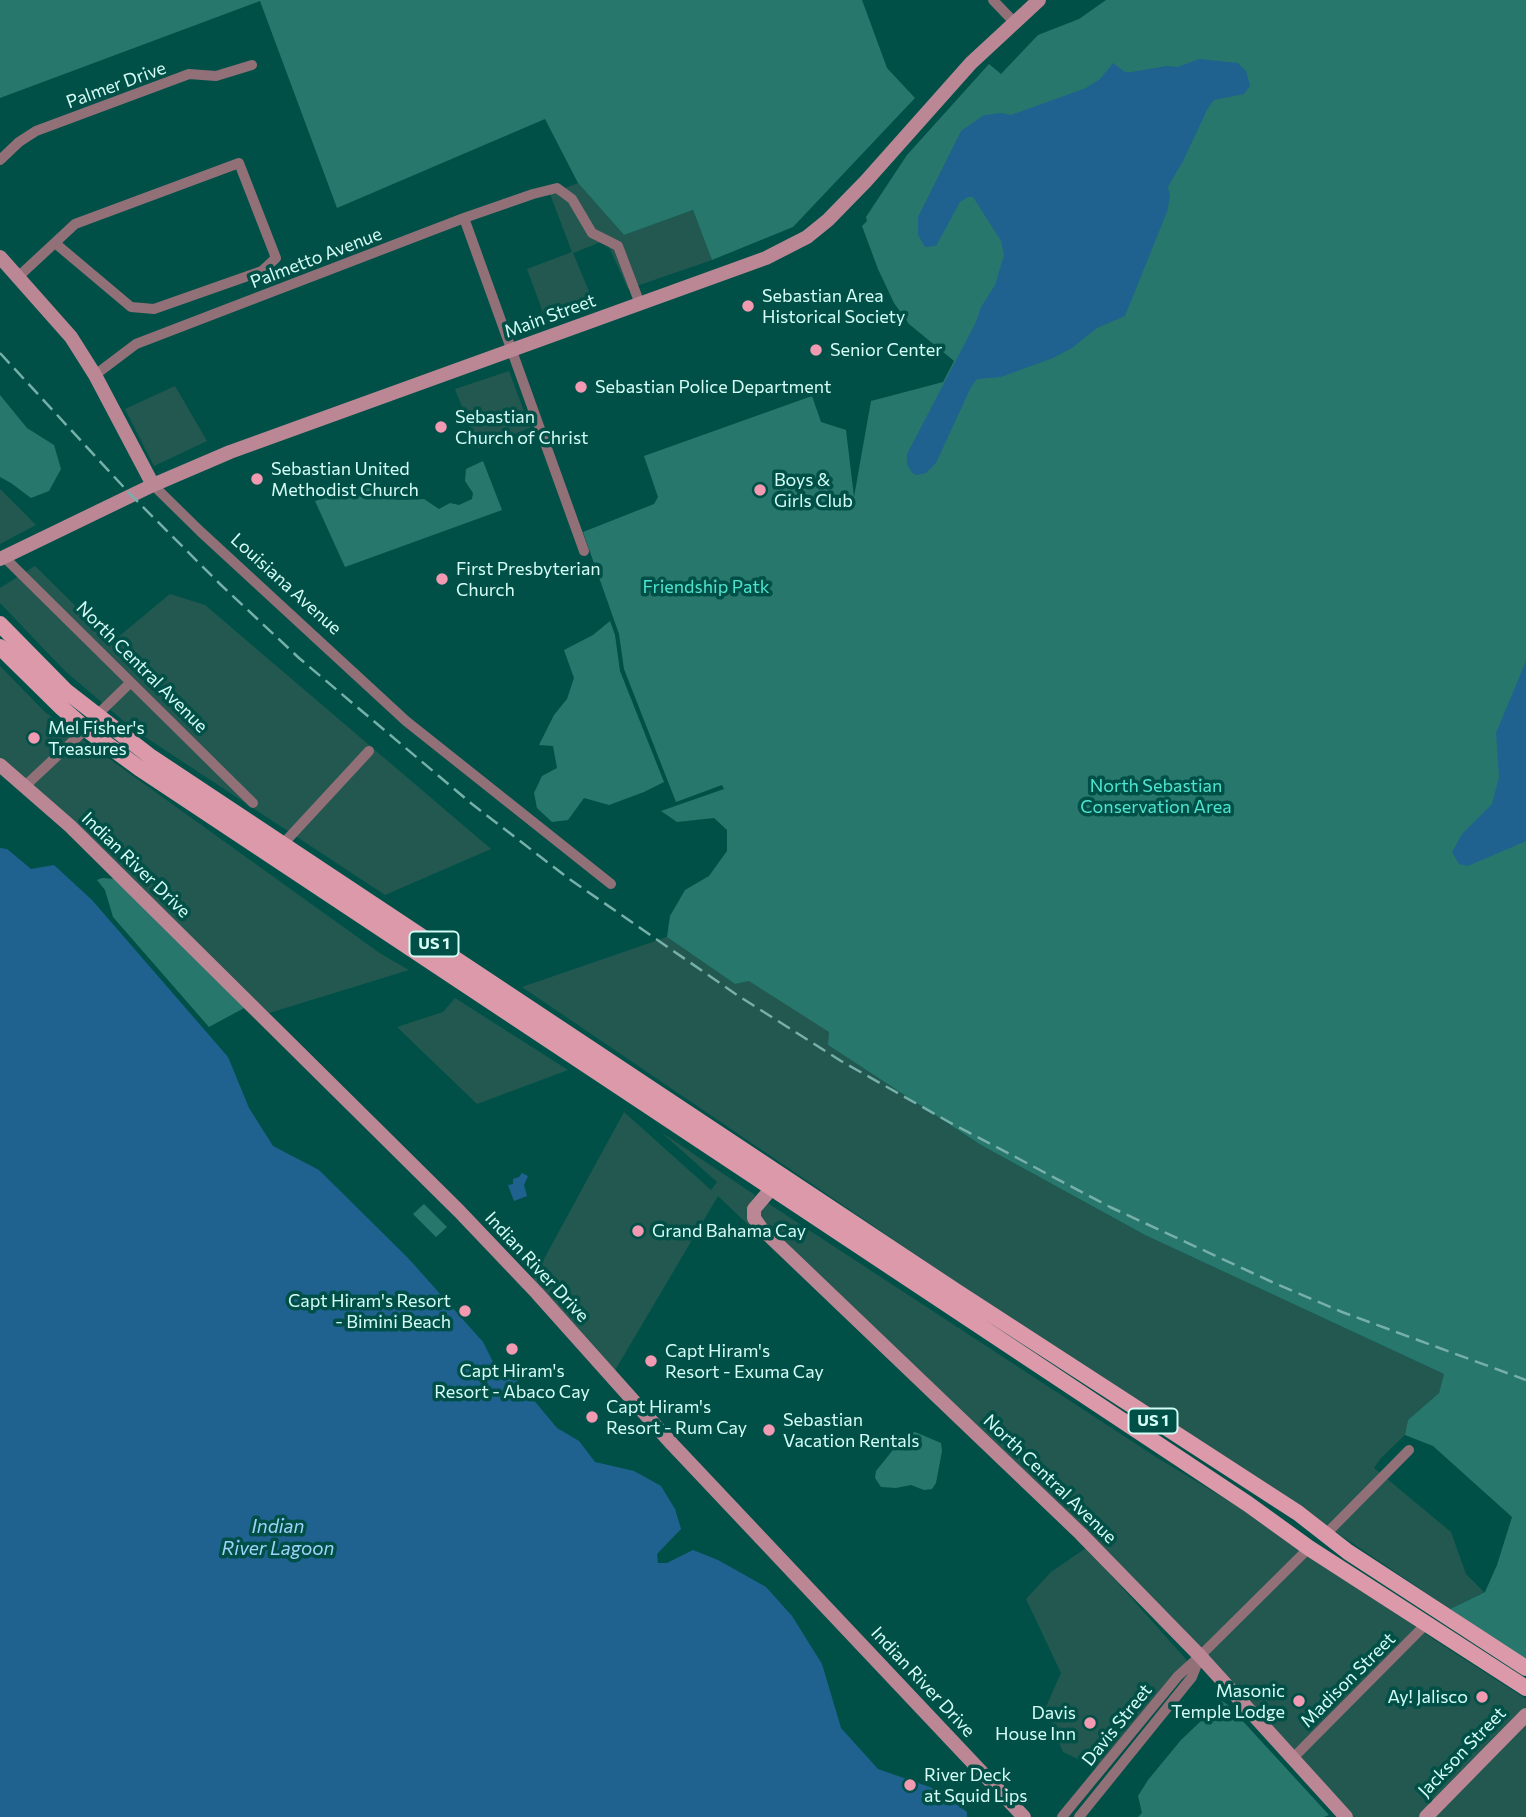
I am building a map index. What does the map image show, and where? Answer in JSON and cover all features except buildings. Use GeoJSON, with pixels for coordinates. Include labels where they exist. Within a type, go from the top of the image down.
{"type":"FeatureCollection","features":[{"type":"Feature","properties":{"kind":"main road","name":"US 1"},"geometry":{"type":"LineString","coordinates":[[0,624],[66,691],[91,723],[138,768],[777,1182],[957,1292],[1298,1513],[1324,1536],[1526,1668]]}},
{"type":"Feature","properties":{"kind":"main road","name":"US 1"},"geometry":{"type":"LineString","coordinates":[[0,647],[40,688],[91,723],[151,757],[283,844],[777,1182],[944,1304],[1309,1548],[1526,1688]]}},
{"type":"Feature","properties":{"kind":"main road"},"geometry":{"type":"LineString","coordinates":[[248,840],[264,844],[283,844]]}},
{"type":"Feature","properties":{"kind":"main road"},"geometry":{"type":"LineString","coordinates":[[279,861],[290,858],[311,863]]}},
{"type":"Feature","properties":{"kind":"main road"},"geometry":{"type":"LineString","coordinates":[[1287,1531],[1324,1536]]}},
{"type":"Feature","properties":{"kind":"main road"},"geometry":{"type":"LineString","coordinates":[[1309,1548],[1323,1547],[1348,1552]]}},
{"type":"Feature","properties":{"kind":"street"},"geometry":{"type":"LineString","coordinates":[[993,0],[1014,22]]}},
{"type":"Feature","properties":{"kind":"street","name":"Main Street"},"geometry":{"type":"LineString","coordinates":[[2,558],[153,485],[230,453],[766,258],[807,237],[858,189],[963,71],[1039,0]]}},
{"type":"Feature","properties":{"kind":"street","name":"Palmer Drive"},"geometry":{"type":"LineString","coordinates":[[0,160],[36,131],[188,74],[216,76],[252,65]]}},
{"type":"Feature","properties":{"kind":"street"},"geometry":{"type":"LineString","coordinates":[[18,277],[75,224],[239,163],[276,258],[262,271],[154,309],[131,307],[55,243]]}},
{"type":"Feature","properties":{"kind":"street","name":"Palmetto Avenue"},"geometry":{"type":"LineString","coordinates":[[95,374],[136,344],[464,218],[557,188],[572,199],[592,233],[618,246],[640,304]]}},
{"type":"Feature","properties":{"kind":"street"},"geometry":{"type":"LineString","coordinates":[[464,218],[584,551]]}},
{"type":"Feature","properties":{"kind":"street","name":"Louisiana Avenue"},"geometry":{"type":"LineString","coordinates":[[0,257],[71,337],[95,374],[153,485],[406,721],[611,884]]}},
{"type":"Feature","properties":{"kind":"street","name":"North Central Avenue"},"geometry":{"type":"LineString","coordinates":[[2,558],[253,803]]}},
{"type":"Feature","properties":{"kind":"street"},"geometry":{"type":"LineString","coordinates":[[26,786],[130,683]]}},
{"type":"Feature","properties":{"kind":"street"},"geometry":{"type":"LineString","coordinates":[[283,844],[369,751]]}},
{"type":"Feature","properties":{"kind":"street","name":"Indian River Drive"},"geometry":{"type":"LineString","coordinates":[[0,765],[95,851],[459,1211],[537,1293],[672,1444],[1024,1817]]}},
{"type":"Feature","properties":{"kind":"street","name":"North Central Avenue"},"geometry":{"type":"LineString","coordinates":[[777,1182],[754,1209],[754,1218],[761,1228],[1081,1534],[1200,1657],[1346,1817]]}},
{"type":"Feature","properties":{"kind":"street"},"geometry":{"type":"LineString","coordinates":[[944,1304],[957,1292]]}},
{"type":"Feature","properties":{"kind":"street"},"geometry":{"type":"LineString","coordinates":[[1324,1536],[1409,1450]]}},
{"type":"Feature","properties":{"kind":"street","name":"Davis Street"},"geometry":{"type":"LineString","coordinates":[[1062,1817],[1178,1676],[1309,1548]]}},
{"type":"Feature","properties":{"kind":"street","name":"Madison Street"},"geometry":{"type":"LineString","coordinates":[[1292,1759],[1426,1623]]}},
{"type":"Feature","properties":{"kind":"street","name":"Davis Street"},"geometry":{"type":"LineString","coordinates":[[1079,1817],[1192,1677],[1200,1657]]}},
{"type":"Feature","properties":{"kind":"street","name":"Jackson Street"},"geometry":{"type":"LineString","coordinates":[[1426,1817],[1526,1715]]}},
{"type":"Feature","properties":{"kind":"shaded area"},"geometry":{"type":"Polygon","coordinates":[[[578,183],[624,235],[693,210],[712,260],[628,289],[606,240],[573,253],[593,301],[545,318],[527,269],[572,252],[550,194],[578,183]]]}},
{"type":"Feature","properties":{"kind":"shaded area"},"geometry":{"type":"Polygon","coordinates":[[[509,371],[530,428],[478,448],[455,389],[509,371]]]}},
{"type":"Feature","properties":{"kind":"shaded area"},"geometry":{"type":"Polygon","coordinates":[[[175,386],[207,441],[154,466],[125,409],[175,386]]]}},
{"type":"Feature","properties":{"kind":"shaded area"},"geometry":{"type":"Polygon","coordinates":[[[0,489],[36,525],[0,544],[0,489]]]}},
{"type":"Feature","properties":{"kind":"shaded area"},"geometry":{"type":"Polygon","coordinates":[[[35,566],[112,642],[170,594],[205,605],[491,849],[385,895],[133,729],[65,671],[0,603],[0,588],[35,566]]]}},
{"type":"Feature","properties":{"kind":"shaded area"},"geometry":{"type":"Polygon","coordinates":[[[0,666],[45,712],[381,954],[409,970],[266,1014],[0,759],[0,666]]]}},
{"type":"Feature","properties":{"kind":"shaded area"},"geometry":{"type":"Polygon","coordinates":[[[667,937],[735,984],[752,980],[831,1023],[828,1045],[981,1145],[1145,1235],[1444,1374],[1439,1393],[1408,1420],[1406,1434],[1374,1468],[1451,1532],[1466,1574],[1484,1592],[1450,1609],[1164,1416],[1037,1337],[522,987],[667,937]]]}},
{"type":"Feature","properties":{"kind":"shaded area"},"geometry":{"type":"Polygon","coordinates":[[[455,998],[568,1070],[477,1104],[397,1027],[443,1012],[455,998]]]}},
{"type":"Feature","properties":{"kind":"shaded area"},"geometry":{"type":"Polygon","coordinates":[[[624,1112],[711,1190],[717,1182],[661,1132],[755,1195],[750,1207],[1078,1538],[1191,1665],[1099,1769],[1063,1752],[1045,1709],[1061,1673],[1026,1599],[1051,1572],[1086,1548],[718,1196],[614,1372],[532,1281],[624,1112]]]}},
{"type":"Feature","properties":{"kind":"shaded area"},"geometry":{"type":"Polygon","coordinates":[[[763,1200],[1156,1457],[1273,1528],[1436,1641],[1526,1699],[1526,1707],[1418,1817],[1344,1817],[1192,1651],[764,1225],[759,1210],[763,1200]]]}},
{"type":"Feature","properties":{"kind":"shaded area"},"geometry":{"type":"Polygon","coordinates":[[[1526,1722],[1526,1817],[1433,1817],[1526,1722]]]}},
{"type":"Feature","properties":{"kind":"green space"},"geometry":{"type":"Polygon","coordinates":[[[0,0],[862,0],[887,68],[915,98],[793,227],[712,260],[693,210],[624,235],[578,183],[545,119],[337,208],[260,1],[0,98],[0,0]]]}},
{"type":"Feature","properties":{"kind":"green space","name":"North Sebastian Conservation Area"},"geometry":{"type":"Polygon","coordinates":[[[1106,0],[1526,0],[1526,1660],[1450,1609],[1485,1592],[1497,1565],[1512,1517],[1433,1446],[1405,1435],[1408,1420],[1439,1393],[1444,1374],[1145,1235],[981,1145],[828,1045],[829,1032],[749,981],[735,984],[667,937],[670,916],[685,890],[709,876],[727,851],[727,830],[714,818],[677,822],[661,811],[724,789],[722,785],[676,802],[624,669],[619,634],[583,532],[654,504],[658,497],[644,456],[812,396],[821,422],[846,430],[854,497],[871,401],[943,382],[954,361],[909,324],[894,303],[862,226],[867,221],[866,217],[907,155],[989,64],[1001,74],[1038,35],[1079,19],[1106,0]]]}},
{"type":"Feature","properties":{"kind":"green space"},"geometry":{"type":"Polygon","coordinates":[[[0,395],[27,428],[54,445],[61,469],[49,491],[31,498],[0,477],[0,395]]]}},
{"type":"Feature","properties":{"kind":"green space"},"geometry":{"type":"Polygon","coordinates":[[[483,461],[502,510],[345,567],[315,501],[376,480],[397,500],[424,499],[439,509],[450,503],[459,505],[472,499],[473,493],[465,481],[466,469],[483,461]]]}},
{"type":"Feature","properties":{"kind":"green space"},"geometry":{"type":"Polygon","coordinates":[[[610,621],[615,635],[620,671],[664,782],[609,805],[584,798],[568,820],[552,822],[537,808],[534,793],[542,776],[557,768],[553,746],[539,745],[554,715],[567,699],[574,678],[564,650],[593,635],[610,621]]]}},
{"type":"Feature","properties":{"kind":"green space"},"geometry":{"type":"Polygon","coordinates":[[[116,879],[246,1007],[209,1027],[113,917],[105,890],[97,880],[116,879]]]}},
{"type":"Feature","properties":{"kind":"green space"},"geometry":{"type":"Polygon","coordinates":[[[424,1204],[447,1227],[436,1237],[413,1214],[424,1204]]]}},
{"type":"Feature","properties":{"kind":"green space"},"geometry":{"type":"Polygon","coordinates":[[[915,1432],[941,1443],[936,1483],[932,1489],[924,1490],[911,1485],[881,1487],[875,1478],[876,1471],[905,1435],[915,1432]]]}},
{"type":"Feature","properties":{"kind":"green space"},"geometry":{"type":"Polygon","coordinates":[[[1222,1701],[1329,1815],[1138,1817],[1142,1813],[1138,1796],[1148,1780],[1181,1740],[1222,1701]]]}},
{"type":"Feature","properties":{"kind":"water"},"geometry":{"type":"Polygon","coordinates":[[[1199,59],[1238,63],[1246,71],[1250,86],[1244,94],[1214,100],[1208,108],[1168,187],[1170,197],[1167,212],[1125,316],[1097,328],[1072,348],[1053,358],[1001,377],[977,379],[936,463],[926,473],[912,473],[907,464],[907,454],[976,322],[981,307],[995,285],[1004,255],[1001,241],[973,197],[960,202],[936,246],[925,247],[918,235],[918,217],[961,131],[984,115],[1011,115],[1086,88],[1100,79],[1113,63],[1125,72],[1131,72],[1167,66],[1178,67],[1199,59]]]}},
{"type":"Feature","properties":{"kind":"water"},"geometry":{"type":"Polygon","coordinates":[[[1526,661],[1526,841],[1468,866],[1459,864],[1452,852],[1462,834],[1492,804],[1499,777],[1496,733],[1526,661]]]}},
{"type":"Feature","properties":{"kind":"water","name":"Indian River Lagoon"},"geometry":{"type":"Polygon","coordinates":[[[0,848],[7,849],[31,869],[54,865],[92,900],[228,1057],[249,1108],[273,1146],[319,1170],[408,1258],[483,1342],[493,1362],[511,1373],[557,1428],[579,1441],[595,1462],[634,1471],[661,1486],[675,1509],[681,1529],[657,1554],[658,1563],[667,1563],[693,1550],[718,1560],[766,1587],[792,1616],[822,1664],[841,1728],[878,1769],[941,1791],[967,1812],[967,1817],[0,1817],[0,848]]]}},
{"type":"Feature","properties":{"kind":"water"},"geometry":{"type":"Polygon","coordinates":[[[522,1173],[528,1176],[524,1185],[527,1196],[514,1201],[508,1185],[513,1184],[513,1179],[522,1173]]]}},
{"type":"Feature","properties":{"kind":"railway"},"geometry":{"type":"LineString","coordinates":[[0,353],[131,495],[299,658],[472,804],[568,878],[737,995],[841,1061],[1110,1207],[1342,1312],[1526,1380]]}},
{"type":"Feature","properties":{"kind":"place","name":"Sebastian Area Historical Society"},"geometry":{"type":"Point","coordinates":[748,306]}},
{"type":"Feature","properties":{"kind":"place","name":"Senior Center"},"geometry":{"type":"Point","coordinates":[816,350]}},
{"type":"Feature","properties":{"kind":"place","name":"Sebastian Police Department"},"geometry":{"type":"Point","coordinates":[581,387]}},
{"type":"Feature","properties":{"kind":"place","name":"Sebastian Church of Christ"},"geometry":{"type":"Point","coordinates":[441,427]}},
{"type":"Feature","properties":{"kind":"place","name":"Sebastian United Methodist Church"},"geometry":{"type":"Point","coordinates":[257,479]}},
{"type":"Feature","properties":{"kind":"place","name":"Boys & Girls Club"},"geometry":{"type":"Point","coordinates":[760,490]}},
{"type":"Feature","properties":{"kind":"place","name":"First Presbyterian Church"},"geometry":{"type":"Point","coordinates":[442,579]}},
{"type":"Feature","properties":{"kind":"place","name":"Mel Fisher's Treasures"},"geometry":{"type":"Point","coordinates":[34,738]}},
{"type":"Feature","properties":{"kind":"place","name":"Grand Bahama Cay"},"geometry":{"type":"Point","coordinates":[638,1231]}},
{"type":"Feature","properties":{"kind":"place","name":"Capt Hiram's Resort - Bimini Beach"},"geometry":{"type":"Point","coordinates":[465,1311]}},
{"type":"Feature","properties":{"kind":"place","name":"Capt Hiram's Resort - Abaco Cay"},"geometry":{"type":"Point","coordinates":[512,1349]}},
{"type":"Feature","properties":{"kind":"place","name":"Capt Hiram's Resort - Exuma Cay"},"geometry":{"type":"Point","coordinates":[651,1361]}},
{"type":"Feature","properties":{"kind":"place","name":"Capt Hiram's Resort - Rum Cay"},"geometry":{"type":"Point","coordinates":[592,1417]}},
{"type":"Feature","properties":{"kind":"place","name":"Sebastian Vacation Rentals"},"geometry":{"type":"Point","coordinates":[769,1430]}},
{"type":"Feature","properties":{"kind":"place","name":"Ay! Jalisco"},"geometry":{"type":"Point","coordinates":[1482,1697]}},
{"type":"Feature","properties":{"kind":"place","name":"Masonic Temple Lodge"},"geometry":{"type":"Point","coordinates":[1299,1701]}},
{"type":"Feature","properties":{"kind":"place","name":"Davis House Inn"},"geometry":{"type":"Point","coordinates":[1090,1723]}},
{"type":"Feature","properties":{"kind":"place","name":"River Deck at Squid Lips"},"geometry":{"type":"Point","coordinates":[910,1785]}},
{"type":"Feature","properties":{"kind":"park label","name":"Friendship Patk"},"geometry":{"type":"Point","coordinates":[706,587]}}]}
